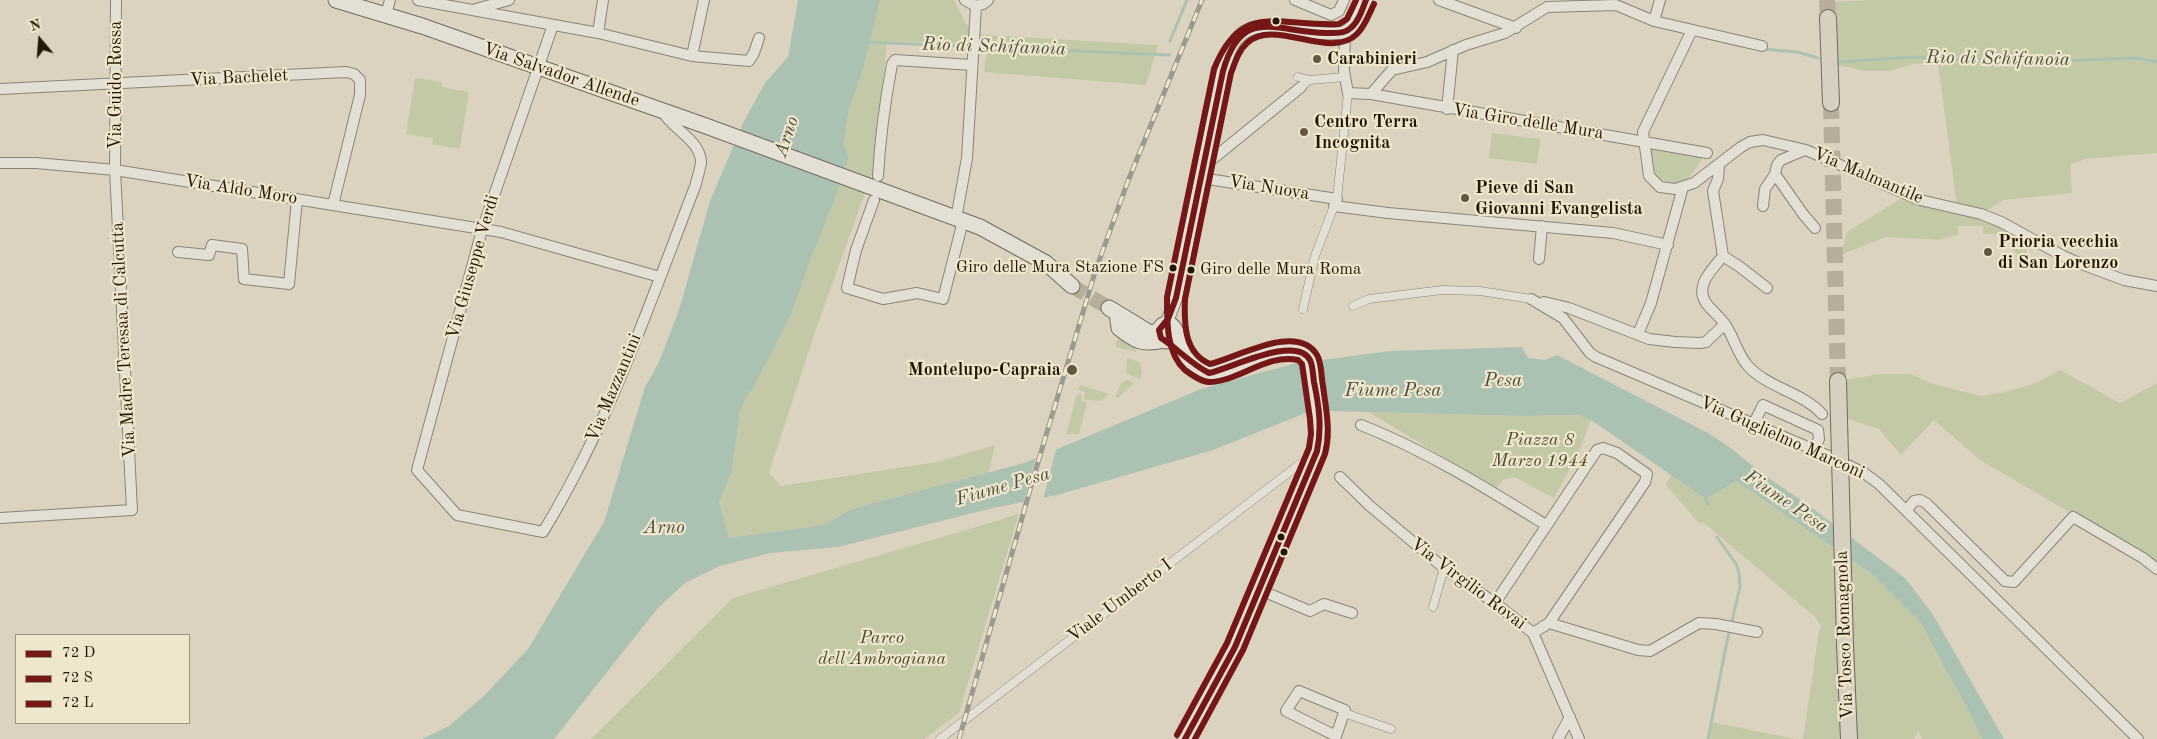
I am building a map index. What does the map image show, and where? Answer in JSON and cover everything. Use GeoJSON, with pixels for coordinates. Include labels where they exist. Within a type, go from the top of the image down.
{"type":"FeatureCollection","features":[{"type":"Feature","properties":{"kind":"main road","name":"Via Salvador Allende"},"geometry":{"type":"LineString","coordinates":[[336,0],[388,7],[539,68],[706,126],[784,156],[881,197],[980,227],[1046,263],[1068,283]]}},
{"type":"Feature","properties":{"kind":"main road"},"geometry":{"type":"LineString","coordinates":[[1828,18],[1831,103]]}},
{"type":"Feature","properties":{"kind":"main road"},"geometry":{"type":"LineString","coordinates":[[1113,311],[1148,332],[1167,333],[1186,356],[1205,372],[1213,373],[1280,351],[1298,350],[1305,353],[1310,360],[1319,417],[1319,446],[1305,466],[1260,590],[1235,647],[1185,739]]}},
{"type":"Feature","properties":{"kind":"main road","name":"Via Tosco Romagnola"},"geometry":{"type":"LineString","coordinates":[[1838,381],[1849,739]]}},
{"type":"Feature","properties":{"kind":"street","name":"Via Guido Rossa"},"geometry":{"type":"LineString","coordinates":[[115,170],[116,0]]}},
{"type":"Feature","properties":{"kind":"street"},"geometry":{"type":"LineString","coordinates":[[418,0],[598,33],[692,56],[749,61],[759,38]]}},
{"type":"Feature","properties":{"kind":"street"},"geometry":{"type":"LineString","coordinates":[[472,10],[509,0]]}},
{"type":"Feature","properties":{"kind":"street"},"geometry":{"type":"LineString","coordinates":[[598,33],[603,0]]}},
{"type":"Feature","properties":{"kind":"street"},"geometry":{"type":"LineString","coordinates":[[692,56],[704,0]]}},
{"type":"Feature","properties":{"kind":"street"},"geometry":{"type":"LineString","coordinates":[[965,0],[976,6],[988,0]]}},
{"type":"Feature","properties":{"kind":"street"},"geometry":{"type":"LineString","coordinates":[[1295,0],[1332,15],[1339,11],[1344,0]]}},
{"type":"Feature","properties":{"kind":"street"},"geometry":{"type":"LineString","coordinates":[[1167,333],[1227,57],[1240,35],[1248,29],[1267,26],[1317,32],[1345,32],[1353,26],[1366,0]]}},
{"type":"Feature","properties":{"kind":"street"},"geometry":{"type":"LineString","coordinates":[[1440,0],[1516,28]]}},
{"type":"Feature","properties":{"kind":"street"},"geometry":{"type":"LineString","coordinates":[[1654,20],[1660,0]]}},
{"type":"Feature","properties":{"kind":"street"},"geometry":{"type":"LineString","coordinates":[[1371,94],[1392,70],[1427,62],[1453,50],[1516,28],[1549,4],[1616,5],[1654,20],[1762,46]]}},
{"type":"Feature","properties":{"kind":"street"},"geometry":{"type":"LineString","coordinates":[[881,197],[856,250],[847,288],[883,299],[917,293],[943,299],[961,229],[958,220],[967,158],[976,6]]}},
{"type":"Feature","properties":{"kind":"street","name":"Via Giuseppe Verdi"},"geometry":{"type":"LineString","coordinates":[[417,470],[482,230],[553,25]]}},
{"type":"Feature","properties":{"kind":"street"},"geometry":{"type":"LineString","coordinates":[[1638,334],[1651,304],[1683,187],[1668,189],[1655,184],[1649,176],[1644,132],[1654,107],[1692,30]]}},
{"type":"Feature","properties":{"kind":"street"},"geometry":{"type":"LineString","coordinates":[[1303,310],[1315,256],[1335,202],[1348,93],[1345,77],[1345,32]]}},
{"type":"Feature","properties":{"kind":"street"},"geometry":{"type":"LineString","coordinates":[[1447,109],[1453,50]]}},
{"type":"Feature","properties":{"kind":"street"},"geometry":{"type":"LineString","coordinates":[[878,176],[880,134],[892,64],[895,60],[972,65]]}},
{"type":"Feature","properties":{"kind":"street","name":"Via Bachelet"},"geometry":{"type":"LineString","coordinates":[[0,90],[346,72],[354,74],[360,80],[360,95],[333,205]]}},
{"type":"Feature","properties":{"kind":"street"},"geometry":{"type":"LineString","coordinates":[[1202,172],[1300,82],[1345,77]]}},
{"type":"Feature","properties":{"kind":"street","name":"Via Giro delle Mura"},"geometry":{"type":"LineString","coordinates":[[1348,93],[1371,94],[1447,109],[1644,140],[1707,153]]}},
{"type":"Feature","properties":{"kind":"street","name":"Via Mazzantini"},"geometry":{"type":"LineString","coordinates":[[417,470],[457,515],[543,532],[578,472],[618,384],[696,184],[701,160],[694,144],[666,120],[662,111]]}},
{"type":"Feature","properties":{"kind":"street","name":"Via Malmantile"},"geometry":{"type":"LineString","coordinates":[[1683,187],[1694,183],[1750,142],[1763,140],[1806,150],[1860,172],[1907,195],[1981,214],[2001,222],[2052,251],[2084,265],[2124,280],[2157,286]]}},
{"type":"Feature","properties":{"kind":"street"},"geometry":{"type":"LineString","coordinates":[[1763,206],[1766,189],[1775,174],[1776,165],[1781,160],[1806,150]]}},
{"type":"Feature","properties":{"kind":"street","name":"Via Aldo Moro"},"geometry":{"type":"LineString","coordinates":[[0,163],[36,163],[115,170],[501,232],[660,277]]}},
{"type":"Feature","properties":{"kind":"street"},"geometry":{"type":"LineString","coordinates":[[1719,165],[1718,179],[1713,191],[1723,256],[1706,277],[1702,293],[1706,304],[1725,324],[1748,366],[1762,378],[1815,406],[1822,414]]}},
{"type":"Feature","properties":{"kind":"street","name":"Via Madre Teresaa di Calcutta"},"geometry":{"type":"LineString","coordinates":[[0,518],[132,510],[115,170]]}},
{"type":"Feature","properties":{"kind":"street","name":"Via Nuova"},"geometry":{"type":"LineString","coordinates":[[1202,172],[1388,213],[1612,233],[1668,245]]}},
{"type":"Feature","properties":{"kind":"street"},"geometry":{"type":"LineString","coordinates":[[1775,174],[1815,228]]}},
{"type":"Feature","properties":{"kind":"street"},"geometry":{"type":"LineString","coordinates":[[178,252],[209,255],[212,245],[242,249],[244,278],[289,284],[297,199]]}},
{"type":"Feature","properties":{"kind":"street"},"geometry":{"type":"LineString","coordinates":[[1539,259],[1542,226]]}},
{"type":"Feature","properties":{"kind":"street"},"geometry":{"type":"LineString","coordinates":[[1723,256],[1766,288]]}},
{"type":"Feature","properties":{"kind":"street"},"geometry":{"type":"LineString","coordinates":[[1353,306],[1369,298],[1442,290],[1480,290],[1569,308],[1649,338],[1700,344],[1706,342],[1725,324]]}},
{"type":"Feature","properties":{"kind":"street","name":"Via Guglielmo Marconi"},"geometry":{"type":"LineString","coordinates":[[1531,299],[1563,318],[1584,346],[1596,357],[1754,423],[1864,473],[1907,510],[2138,739]]}},
{"type":"Feature","properties":{"kind":"street"},"geometry":{"type":"LineString","coordinates":[[1754,423],[1763,405],[1818,430],[1819,439],[1814,449]]}},
{"type":"Feature","properties":{"kind":"street"},"geometry":{"type":"LineString","coordinates":[[1362,424],[1395,438],[1446,464],[1546,525]]}},
{"type":"Feature","properties":{"kind":"street"},"geometry":{"type":"LineString","coordinates":[[1495,603],[1597,450],[1603,448],[1617,453],[1647,474],[1645,482],[1549,622],[1533,633]]}},
{"type":"Feature","properties":{"kind":"street","name":"Viale Umberto I"},"geometry":{"type":"LineString","coordinates":[[940,739],[1305,466]]}},
{"type":"Feature","properties":{"kind":"street","name":"Via Virgilio Rovai"},"geometry":{"type":"LineString","coordinates":[[1340,477],[1370,506],[1444,568],[1495,603],[1533,633],[1579,739]]}},
{"type":"Feature","properties":{"kind":"street"},"geometry":{"type":"LineString","coordinates":[[1907,510],[1914,501],[1920,500],[1926,503],[2005,581],[2014,582],[2073,517],[2143,558],[2157,569]]}},
{"type":"Feature","properties":{"kind":"street"},"geometry":{"type":"LineString","coordinates":[[1433,607],[1444,568]]}},
{"type":"Feature","properties":{"kind":"street"},"geometry":{"type":"LineString","coordinates":[[1260,590],[1310,611],[1324,604],[1352,613]]}},
{"type":"Feature","properties":{"kind":"street"},"geometry":{"type":"LineString","coordinates":[[1549,622],[1638,650],[1650,651],[1699,624],[1716,624],[1754,632]]}},
{"type":"Feature","properties":{"kind":"street"},"geometry":{"type":"LineString","coordinates":[[1344,713],[1336,736],[1286,711],[1299,691],[1345,710],[1344,713],[1391,730]]}},
{"type":"Feature","properties":{"kind":"street"},"geometry":{"type":"LineString","coordinates":[[1558,739],[1570,717]]}},
{"type":"Feature","properties":{"kind":"green space"},"geometry":{"type":"Polygon","coordinates":[[[880,0],[954,0],[966,24],[984,35],[1158,45],[1146,85],[984,72],[988,44],[887,41],[874,168],[815,332],[769,473],[781,486],[937,462],[995,445],[989,473],[852,509],[823,525],[729,538],[719,502],[732,472],[740,411],[791,315],[849,158],[844,143],[849,109],[863,70],[880,0]]]}},
{"type":"Feature","properties":{"kind":"green space"},"geometry":{"type":"Polygon","coordinates":[[[1872,0],[2157,0],[2157,153],[2085,159],[2070,165],[2072,193],[2004,200],[1982,213],[2019,232],[2027,253],[2023,257],[2012,250],[2012,242],[2005,242],[2005,234],[1983,234],[1983,226],[1958,226],[1958,235],[1938,240],[1886,237],[1841,255],[1847,232],[1907,195],[1957,207],[1938,63],[1914,64],[1889,71],[1865,71],[1838,65],[1829,60],[1827,2],[1872,0]]]}},
{"type":"Feature","properties":{"kind":"green space"},"geometry":{"type":"Polygon","coordinates":[[[415,78],[442,82],[442,87],[469,92],[460,149],[432,144],[433,138],[406,134],[415,78]]]}},
{"type":"Feature","properties":{"kind":"green space"},"geometry":{"type":"Polygon","coordinates":[[[1492,133],[1540,139],[1537,164],[1489,158],[1492,133]]]}},
{"type":"Feature","properties":{"kind":"green space"},"geometry":{"type":"Polygon","coordinates":[[[1650,149],[1703,158],[1689,178],[1678,183],[1669,183],[1655,173],[1650,149]]]}},
{"type":"Feature","properties":{"kind":"green space"},"geometry":{"type":"Polygon","coordinates":[[[1118,338],[1137,347],[1136,352],[1116,347],[1115,344],[1118,338]]]}},
{"type":"Feature","properties":{"kind":"green space"},"geometry":{"type":"Polygon","coordinates":[[[1127,358],[1140,362],[1142,372],[1140,379],[1126,373],[1127,358]]]}},
{"type":"Feature","properties":{"kind":"green space"},"geometry":{"type":"Polygon","coordinates":[[[2060,370],[2120,403],[2157,383],[2157,563],[1980,460],[1934,420],[1901,455],[1879,429],[1839,416],[1838,381],[1880,374],[1911,374],[1933,384],[1981,396],[2005,392],[2036,383],[2060,370]]]}},
{"type":"Feature","properties":{"kind":"green space"},"geometry":{"type":"Polygon","coordinates":[[[1127,380],[1134,383],[1118,398],[1115,397],[1121,383],[1127,380]]]}},
{"type":"Feature","properties":{"kind":"green space"},"geometry":{"type":"Polygon","coordinates":[[[1080,385],[1109,394],[1101,400],[1084,399],[1085,392],[1078,390],[1080,385]]]}},
{"type":"Feature","properties":{"kind":"green space"},"geometry":{"type":"Polygon","coordinates":[[[1077,394],[1082,395],[1081,401],[1087,403],[1079,434],[1066,434],[1077,394]]]}},
{"type":"Feature","properties":{"kind":"green space","name":"Piazza 8 Marzo 1944"},"geometry":{"type":"Polygon","coordinates":[[[1369,412],[1523,416],[1577,415],[1591,420],[1578,454],[1554,498],[1514,477],[1503,480],[1496,489],[1369,412]]]}},
{"type":"Feature","properties":{"kind":"green space"},"geometry":{"type":"Polygon","coordinates":[[[1671,475],[1706,499],[1736,481],[1873,575],[1921,623],[1966,705],[1982,739],[1922,739],[1918,731],[1914,739],[1803,739],[1821,627],[1815,617],[1704,523],[1698,522],[1666,485],[1671,475]]]}},
{"type":"Feature","properties":{"kind":"green space","name":"Parco dell'Ambrogiana"},"geometry":{"type":"Polygon","coordinates":[[[1019,513],[959,713],[924,739],[591,739],[733,598],[1019,513]]]}},
{"type":"Feature","properties":{"kind":"green space"},"geometry":{"type":"Polygon","coordinates":[[[1711,722],[1795,739],[1708,739],[1711,722]]]}},
{"type":"Feature","properties":{"kind":"water"},"geometry":{"type":"Polygon","coordinates":[[[798,0],[880,0],[863,70],[849,109],[844,143],[849,158],[791,315],[740,411],[732,472],[719,502],[729,538],[823,525],[852,509],[1024,463],[1201,389],[1293,364],[1390,351],[1522,347],[1528,358],[1545,360],[1557,355],[1708,433],[1905,578],[1932,613],[2004,739],[1982,739],[1966,705],[1921,623],[1873,575],[1736,481],[1706,499],[1591,420],[1577,415],[1523,416],[1329,411],[1308,412],[1213,450],[1057,495],[993,508],[838,547],[770,553],[720,566],[685,583],[657,609],[554,739],[422,739],[449,726],[484,696],[528,649],[604,522],[645,387],[659,362],[679,310],[710,201],[744,121],[765,83],[788,57],[798,0]]]}},
{"type":"Feature","properties":{"kind":"pier"},"geometry":{"type":"Polygon","coordinates":[[[1322,358],[1329,413],[1309,414],[1302,370],[1297,362],[1322,358]]]}},
{"type":"Feature","properties":{"kind":"pier"},"geometry":{"type":"Polygon","coordinates":[[[1056,450],[1043,500],[1023,504],[1036,457],[1056,450]]]}},
{"type":"Feature","properties":{"kind":"waterway"},"geometry":{"type":"LineString","coordinates":[[1170,41],[1187,0]]}},
{"type":"Feature","properties":{"kind":"waterway","name":"Rio di Schifanoia"},"geometry":{"type":"LineString","coordinates":[[866,42],[1170,55]]}},
{"type":"Feature","properties":{"kind":"waterway","name":"Rio di Schifanoia"},"geometry":{"type":"LineString","coordinates":[[1762,49],[1797,52],[1818,58]]}},
{"type":"Feature","properties":{"kind":"waterway","name":"Rio di Schifanoia"},"geometry":{"type":"LineString","coordinates":[[1838,62],[1916,57],[2056,61],[2137,58],[2157,62]]}},
{"type":"Feature","properties":{"kind":"waterway"},"geometry":{"type":"LineString","coordinates":[[1705,495],[1707,504]]}},
{"type":"Feature","properties":{"kind":"waterway"},"geometry":{"type":"LineString","coordinates":[[1708,739],[1726,646],[1740,587],[1736,564],[1717,537]]}},
{"type":"Feature","properties":{"kind":"tunnel"},"geometry":{"type":"LineString","coordinates":[[1827,0],[1828,18]]}},
{"type":"Feature","properties":{"kind":"tunnel"},"geometry":{"type":"LineString","coordinates":[[1831,103],[1838,381]]}},
{"type":"Feature","properties":{"kind":"tunnel"},"geometry":{"type":"LineString","coordinates":[[1072,286],[1109,308]]}},
{"type":"Feature","properties":{"kind":"railway"},"geometry":{"type":"LineString","coordinates":[[959,739],[1036,469],[1095,272],[1128,181],[1202,0]]}},
{"type":"Feature","properties":{"kind":"transit line"},"geometry":{"type":"LineString","coordinates":[[1177,735],[1227,643],[1309,448],[1311,434],[1302,364],[1298,360],[1275,360],[1231,378],[1206,382],[1185,370],[1174,355],[1171,346],[1167,297],[1214,69],[1225,47],[1237,33],[1250,25],[1280,21],[1339,24],[1347,19],[1356,0]]}},
{"type":"Feature","properties":{"kind":"transit line"},"geometry":{"type":"LineString","coordinates":[[1185,739],[1235,647],[1317,451],[1319,417],[1312,365],[1303,353],[1291,351],[1262,355],[1209,373],[1161,338],[1159,330],[1168,319],[1176,298],[1223,71],[1231,50],[1240,37],[1250,30],[1263,27],[1326,33],[1346,31],[1357,21],[1366,0]]}},
{"type":"Feature","properties":{"kind":"transit line"},"geometry":{"type":"LineString","coordinates":[[1195,739],[1243,650],[1325,454],[1328,437],[1327,412],[1320,362],[1317,355],[1308,346],[1296,342],[1281,342],[1266,345],[1210,364],[1195,353],[1187,337],[1185,299],[1231,73],[1241,50],[1247,43],[1258,36],[1272,34],[1317,42],[1332,43],[1346,41],[1360,31],[1374,4]]}},
{"type":"Feature","properties":{"kind":"place","name":"Carabinieri"},"geometry":{"type":"Point","coordinates":[1317,59]}},
{"type":"Feature","properties":{"kind":"place","name":"Centro Terra Incognita"},"geometry":{"type":"Point","coordinates":[1304,132]}},
{"type":"Feature","properties":{"kind":"place","name":"Pieve di San Giovanni Evangelista"},"geometry":{"type":"Point","coordinates":[1465,198]}},
{"type":"Feature","properties":{"kind":"place","name":"Prioria vecchia di San Lorenzo"},"geometry":{"type":"Point","coordinates":[1988,252]}},
{"type":"Feature","properties":{"kind":"place","name":"Giro delle Mura Stazione FS"},"geometry":{"type":"Point","coordinates":[1173,268]}},
{"type":"Feature","properties":{"kind":"place","name":"Giro delle Mura Roma"},"geometry":{"type":"Point","coordinates":[1191,270]}},
{"type":"Feature","properties":{"kind":"place","name":"Montelupo-Capraia"},"geometry":{"type":"Point","coordinates":[1072,370]}},
{"type":"Feature","properties":{"kind":"water label","name":"Arno"},"geometry":{"type":"Point","coordinates":[787,137]}},
{"type":"Feature","properties":{"kind":"water label","name":"Pesa"},"geometry":{"type":"Point","coordinates":[1503,381]}},
{"type":"Feature","properties":{"kind":"water label","name":"Fiume Pesa"},"geometry":{"type":"Point","coordinates":[1393,391]}},
{"type":"Feature","properties":{"kind":"water label","name":"Fiume Pesa"},"geometry":{"type":"Point","coordinates":[1003,487]}},
{"type":"Feature","properties":{"kind":"water label","name":"Fiume Pesa"},"geometry":{"type":"Point","coordinates":[1786,502]}},
{"type":"Feature","properties":{"kind":"water label","name":"Arno"},"geometry":{"type":"Point","coordinates":[664,528]}}]}
